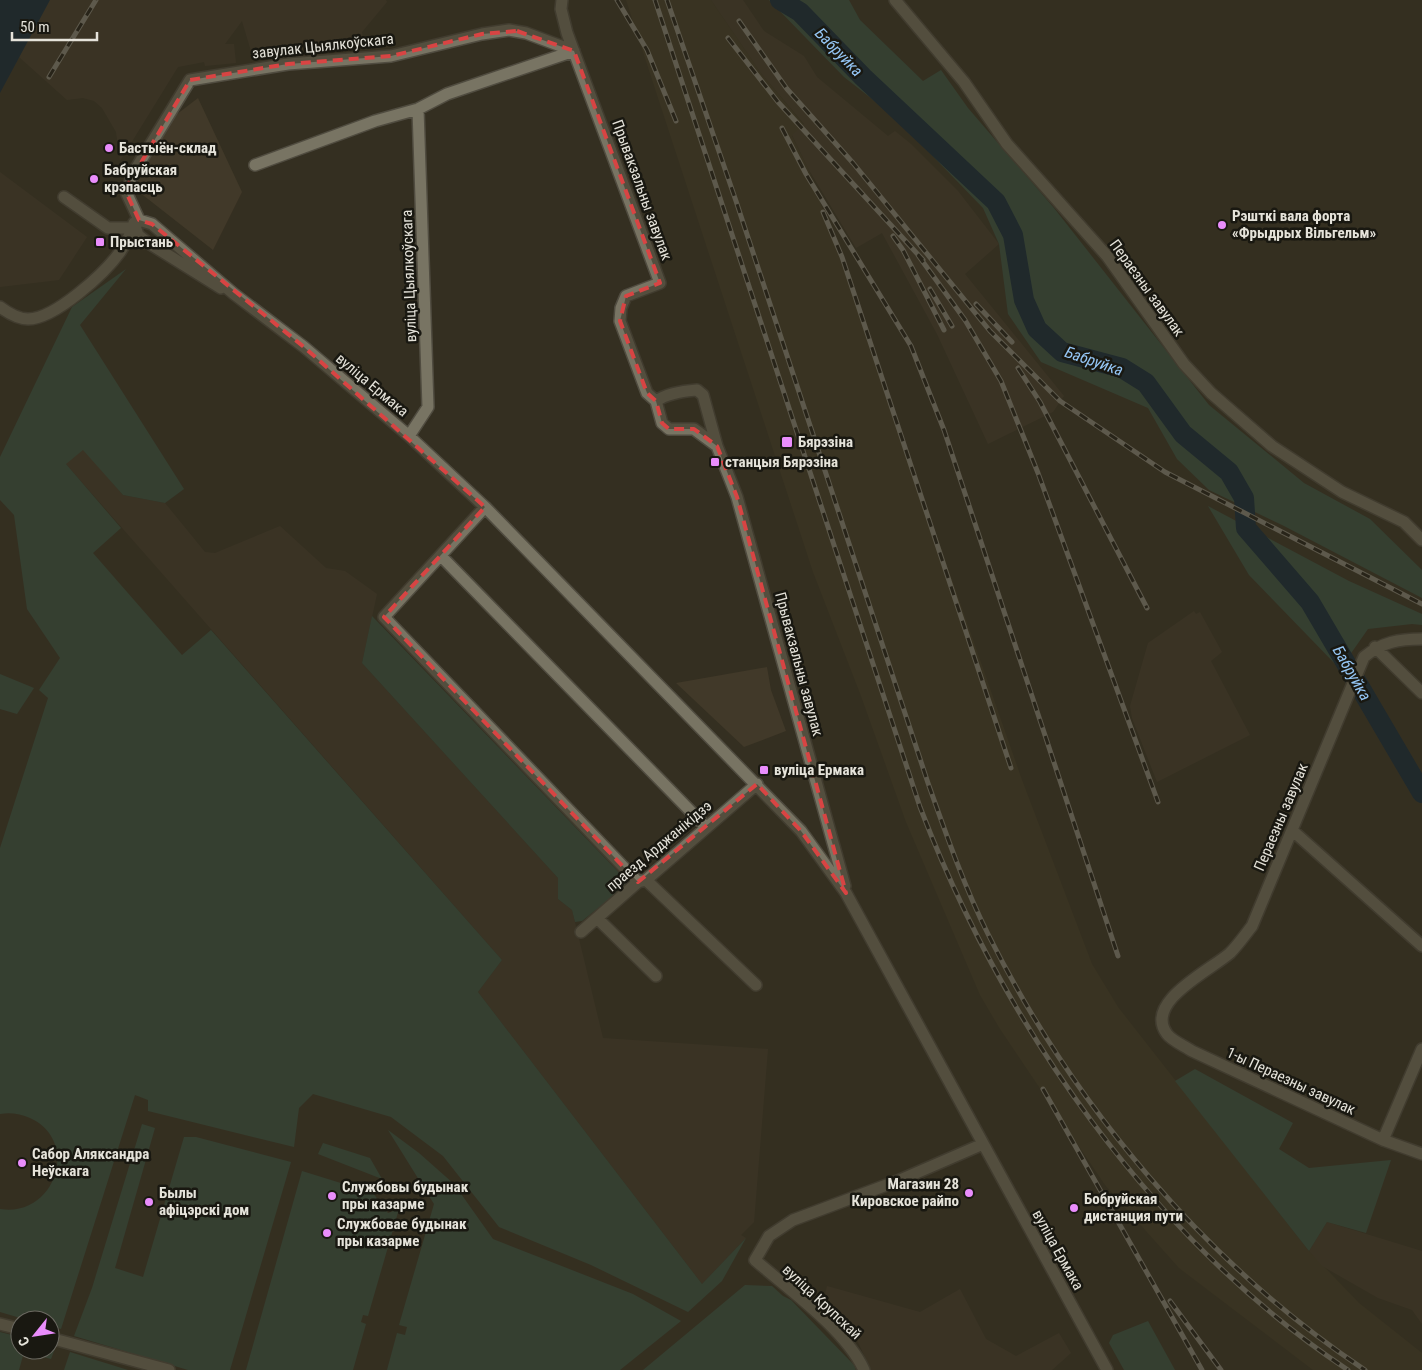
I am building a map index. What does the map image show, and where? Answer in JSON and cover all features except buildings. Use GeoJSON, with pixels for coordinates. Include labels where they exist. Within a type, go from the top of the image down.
{"type":"FeatureCollection","features":[{"type":"Feature","properties":{"kind":"street"},"geometry":{"type":"LineString","coordinates":[[255,164],[375,121],[418,110],[447,94],[574,51],[563,17],[562,0]]}},
{"type":"Feature","properties":{"kind":"street","name":"Пераезны завулак"},"geometry":{"type":"LineString","coordinates":[[895,0],[964,82],[1007,144],[1111,262],[1184,364],[1211,393],[1272,446],[1342,492],[1404,522],[1422,540]]}},
{"type":"Feature","properties":{"kind":"street","name":"завулак Цыялкоўскага"},"geometry":{"type":"LineString","coordinates":[[136,224],[127,194],[129,183],[158,130],[190,80],[239,70],[288,64],[391,56],[482,34],[509,30],[526,33],[574,51]]}},
{"type":"Feature","properties":{"kind":"street","name":"Прывакзальны завулак"},"geometry":{"type":"LineString","coordinates":[[574,51],[660,283],[626,296],[621,308],[620,321],[646,393],[656,401],[662,423],[669,429],[694,428],[717,446]]}},
{"type":"Feature","properties":{"kind":"street","name":"вуліца Цыялкоўскага"},"geometry":{"type":"LineString","coordinates":[[409,436],[428,407],[418,110]]}},
{"type":"Feature","properties":{"kind":"street"},"geometry":{"type":"LineString","coordinates":[[64,197],[108,228],[136,224]]}},
{"type":"Feature","properties":{"kind":"street"},"geometry":{"type":"LineString","coordinates":[[0,307],[8,313],[25,319],[37,318],[52,312],[104,270],[120,252],[136,224]]}},
{"type":"Feature","properties":{"kind":"street","name":"вуліца Ермака"},"geometry":{"type":"LineString","coordinates":[[234,294],[204,279],[147,242],[138,235],[136,224],[152,224],[234,294],[304,347],[409,436],[485,507],[801,831],[846,893],[1108,1370]]}},
{"type":"Feature","properties":{"kind":"street","name":"Прывакзальны завулак"},"geometry":{"type":"LineString","coordinates":[[656,401],[662,397],[684,391],[696,390],[703,396],[717,446],[737,497],[846,893]]}},
{"type":"Feature","properties":{"kind":"street"},"geometry":{"type":"LineString","coordinates":[[485,507],[384,617],[642,881],[756,985]]}},
{"type":"Feature","properties":{"kind":"street"},"geometry":{"type":"LineString","coordinates":[[441,556],[706,827]]}},
{"type":"Feature","properties":{"kind":"street","name":"Пераезны завулак"},"geometry":{"type":"LineString","coordinates":[[1161,1018],[1166,1004],[1176,992],[1230,952],[1252,926],[1364,657],[1376,647],[1399,639],[1422,640]]}},
{"type":"Feature","properties":{"kind":"street"},"geometry":{"type":"LineString","coordinates":[[1376,647],[1422,693]]}},
{"type":"Feature","properties":{"kind":"street","name":"праезд Арджанікідзэ"},"geometry":{"type":"LineString","coordinates":[[581,932],[757,784]]}},
{"type":"Feature","properties":{"kind":"street"},"geometry":{"type":"LineString","coordinates":[[1293,831],[1422,946]]}},
{"type":"Feature","properties":{"kind":"street"},"geometry":{"type":"LineString","coordinates":[[597,918],[656,976]]}},
{"type":"Feature","properties":{"kind":"street","name":"1-ы Пераезны завулак"},"geometry":{"type":"LineString","coordinates":[[1161,1018],[1167,1034],[1192,1051],[1383,1140],[1422,1154]]}},
{"type":"Feature","properties":{"kind":"street"},"geometry":{"type":"LineString","coordinates":[[1383,1140],[1422,1049]]}},
{"type":"Feature","properties":{"kind":"street","name":"вуліца Крупскай"},"geometry":{"type":"LineString","coordinates":[[864,1370],[857,1354],[822,1319],[754,1260],[770,1236],[792,1220],[900,1180],[983,1144]]}},
{"type":"Feature","properties":{"kind":"street"},"geometry":{"type":"LineString","coordinates":[[60,1341],[169,1370]]}},
{"type":"Feature","properties":{"kind":"highlighted area"},"geometry":{"type":"Polygon","coordinates":[[[517,31],[574,51],[660,283],[626,296],[620,321],[647,393],[656,401],[662,423],[669,429],[694,429],[717,446],[737,497],[846,893],[801,831],[757,784],[638,882],[384,617],[485,507],[304,347],[152,224],[139,220],[127,194],[129,183],[190,80],[288,64],[391,56],[482,34],[517,31]]]}},
{"type":"Feature","properties":{"kind":"shaded area"},"geometry":{"type":"Polygon","coordinates":[[[48,0],[386,0],[387,2],[362,32],[364,46],[271,57],[270,53],[253,58],[242,21],[225,44],[234,44],[236,63],[205,66],[204,62],[178,67],[120,161],[116,132],[102,108],[94,101],[83,98],[67,100],[19,57],[48,0]]]}},
{"type":"Feature","properties":{"kind":"shaded area"},"geometry":{"type":"Polygon","coordinates":[[[626,0],[711,0],[761,73],[804,125],[792,136],[809,170],[1022,780],[1092,964],[1118,1007],[1309,1251],[1359,1303],[1422,1353],[1422,1370],[1313,1370],[1179,1268],[1105,1185],[1000,1029],[980,995],[906,822],[861,696],[813,572],[626,0]]]}},
{"type":"Feature","properties":{"kind":"shaded area"},"geometry":{"type":"Polygon","coordinates":[[[711,0],[743,0],[764,31],[804,56],[817,77],[888,136],[895,131],[911,144],[958,191],[999,244],[965,274],[1064,396],[1053,412],[988,444],[937,334],[882,233],[856,248],[809,170],[792,135],[804,124],[761,73],[711,0]]]}},
{"type":"Feature","properties":{"kind":"shaded area"},"geometry":{"type":"Polygon","coordinates":[[[198,98],[242,192],[213,250],[139,192],[136,178],[168,121],[198,98]]]}},
{"type":"Feature","properties":{"kind":"shaded area"},"geometry":{"type":"Polygon","coordinates":[[[0,172],[87,237],[59,280],[0,287],[0,172]]]}},
{"type":"Feature","properties":{"kind":"shaded area"},"geometry":{"type":"Polygon","coordinates":[[[84,449],[123,495],[165,503],[205,552],[215,553],[280,526],[326,568],[345,571],[377,594],[362,663],[558,878],[558,899],[572,910],[603,1038],[768,1049],[754,1222],[741,1235],[746,1238],[702,1284],[478,992],[502,960],[65,463],[84,449]]]}},
{"type":"Feature","properties":{"kind":"shaded area"},"geometry":{"type":"Polygon","coordinates":[[[1194,611],[1196,614],[1200,612],[1222,652],[1211,661],[1250,735],[1157,782],[1132,718],[1130,706],[1148,643],[1194,611]]]}},
{"type":"Feature","properties":{"kind":"shaded area"},"geometry":{"type":"Polygon","coordinates":[[[767,667],[771,690],[786,731],[744,747],[676,683],[767,667]]]}},
{"type":"Feature","properties":{"kind":"shaded area"},"geometry":{"type":"Polygon","coordinates":[[[1327,1222],[1422,1251],[1422,1324],[1412,1310],[1378,1298],[1322,1266],[1309,1251],[1327,1222]]]}},
{"type":"Feature","properties":{"kind":"shaded area"},"geometry":{"type":"Polygon","coordinates":[[[827,1286],[920,1312],[960,1289],[986,1339],[1016,1356],[1059,1333],[1071,1353],[1052,1370],[871,1370],[857,1340],[822,1308],[827,1286]]]}},
{"type":"Feature","properties":{"kind":"green space"},"geometry":{"type":"Polygon","coordinates":[[[769,0],[849,0],[860,20],[923,81],[941,70],[968,108],[1054,208],[1209,405],[1304,483],[1370,519],[1422,570],[1422,598],[1284,526],[1209,490],[1177,459],[1148,408],[1041,362],[1008,314],[999,244],[983,208],[895,117],[844,77],[769,0]]]}},
{"type":"Feature","properties":{"kind":"green space"},"geometry":{"type":"Polygon","coordinates":[[[126,269],[80,325],[184,489],[165,503],[123,495],[83,450],[66,464],[121,528],[93,553],[182,655],[211,630],[502,960],[478,992],[702,1284],[746,1238],[722,1281],[688,1312],[591,1265],[499,1227],[443,1156],[391,1117],[313,1094],[299,1108],[294,1147],[148,1111],[148,1100],[135,1095],[61,1329],[60,1310],[10,1310],[10,1315],[0,1312],[0,1209],[19,1209],[35,1202],[47,1190],[55,1175],[57,1159],[55,1143],[46,1129],[23,1115],[12,1113],[0,1114],[0,848],[48,698],[39,690],[60,658],[27,609],[14,515],[0,500],[0,457],[72,307],[126,269]]]}},
{"type":"Feature","properties":{"kind":"green space"},"geometry":{"type":"Polygon","coordinates":[[[1208,506],[1349,581],[1422,614],[1422,625],[1412,624],[1368,629],[1340,669],[1249,575],[1208,506]]]}},
{"type":"Feature","properties":{"kind":"green space"},"geometry":{"type":"Polygon","coordinates":[[[372,616],[629,883],[582,921],[575,922],[572,910],[558,899],[558,878],[362,663],[372,616]]]}},
{"type":"Feature","properties":{"kind":"green space"},"geometry":{"type":"Polygon","coordinates":[[[0,674],[34,688],[17,714],[0,709],[0,674]]]}},
{"type":"Feature","properties":{"kind":"green space"},"geometry":{"type":"Polygon","coordinates":[[[1195,1069],[1293,1123],[1279,1149],[1309,1168],[1391,1160],[1366,1233],[1327,1222],[1309,1251],[1175,1081],[1195,1069]]]}},
{"type":"Feature","properties":{"kind":"green space"},"geometry":{"type":"Polygon","coordinates":[[[142,1124],[155,1128],[115,1268],[143,1277],[184,1137],[196,1137],[291,1162],[230,1370],[188,1370],[74,1336],[92,1288],[142,1124]]]}},
{"type":"Feature","properties":{"kind":"green space"},"geometry":{"type":"Polygon","coordinates":[[[388,1130],[419,1153],[454,1184],[493,1239],[633,1294],[681,1321],[620,1370],[387,1370],[397,1333],[405,1335],[407,1327],[399,1325],[434,1204],[388,1130]]]}},
{"type":"Feature","properties":{"kind":"green space"},"geometry":{"type":"Polygon","coordinates":[[[323,1143],[370,1158],[382,1179],[318,1154],[323,1143]]]}},
{"type":"Feature","properties":{"kind":"green space"},"geometry":{"type":"Polygon","coordinates":[[[302,1171],[373,1193],[388,1213],[399,1209],[368,1316],[363,1315],[361,1322],[366,1324],[353,1370],[246,1370],[302,1171]]]}},
{"type":"Feature","properties":{"kind":"green space"},"geometry":{"type":"Polygon","coordinates":[[[745,1285],[772,1286],[783,1296],[791,1300],[854,1365],[856,1370],[643,1370],[745,1285]]]}},
{"type":"Feature","properties":{"kind":"green space"},"geometry":{"type":"Polygon","coordinates":[[[1148,1321],[1175,1370],[1124,1370],[1109,1343],[1113,1335],[1148,1321]]]}},
{"type":"Feature","properties":{"kind":"green space"},"geometry":{"type":"Polygon","coordinates":[[[0,1332],[10,1334],[10,1360],[22,1360],[19,1370],[0,1370],[0,1332]]]}},
{"type":"Feature","properties":{"kind":"green space"},"geometry":{"type":"Polygon","coordinates":[[[70,1352],[128,1370],[64,1370],[70,1352]]]}},
{"type":"Feature","properties":{"kind":"water"},"geometry":{"type":"Polygon","coordinates":[[[0,0],[50,0],[0,93],[0,0]]]}},
{"type":"Feature","properties":{"kind":"waterway","name":"Бабруйка"},"geometry":{"type":"LineString","coordinates":[[780,0],[800,12],[863,77],[996,202],[1013,235],[1024,300],[1037,329],[1062,352],[1122,368],[1146,383],[1183,434],[1229,472],[1244,498],[1246,528],[1310,602],[1422,793]]}},
{"type":"Feature","properties":{"kind":"railway"},"geometry":{"type":"LineString","coordinates":[[49,77],[96,0]]}},
{"type":"Feature","properties":{"kind":"railway"},"geometry":{"type":"LineString","coordinates":[[617,0],[647,50],[676,121]]}},
{"type":"Feature","properties":{"kind":"railway"},"geometry":{"type":"LineString","coordinates":[[655,0],[920,807],[954,888],[994,968],[1040,1046],[1092,1121],[1148,1192],[1210,1258],[1277,1317],[1348,1370]]}},
{"type":"Feature","properties":{"kind":"railway"},"geometry":{"type":"LineString","coordinates":[[667,0],[736,201],[928,783],[963,879],[988,934],[1022,997],[1060,1059],[1103,1119],[1149,1176],[1198,1231],[1251,1281],[1307,1328],[1365,1370]]}},
{"type":"Feature","properties":{"kind":"railway"},"geometry":{"type":"LineString","coordinates":[[739,21],[787,89],[853,163],[990,331],[1060,401],[1165,472],[1422,604]]}},
{"type":"Feature","properties":{"kind":"railway"},"geometry":{"type":"LineString","coordinates":[[728,38],[778,102],[923,260]]}},
{"type":"Feature","properties":{"kind":"railway"},"geometry":{"type":"LineString","coordinates":[[782,128],[806,174],[911,346],[944,430],[1118,956]]}},
{"type":"Feature","properties":{"kind":"railway"},"geometry":{"type":"LineString","coordinates":[[823,212],[842,257],[1011,768]]}},
{"type":"Feature","properties":{"kind":"railway"},"geometry":{"type":"LineString","coordinates":[[893,236],[903,250],[944,330]]}},
{"type":"Feature","properties":{"kind":"railway"},"geometry":{"type":"LineString","coordinates":[[918,255],[965,320],[1001,381],[1038,473],[1158,802]]}},
{"type":"Feature","properties":{"kind":"railway"},"geometry":{"type":"LineString","coordinates":[[930,289],[952,326]]}},
{"type":"Feature","properties":{"kind":"railway"},"geometry":{"type":"LineString","coordinates":[[976,304],[1012,342]]}},
{"type":"Feature","properties":{"kind":"railway"},"geometry":{"type":"LineString","coordinates":[[1018,368],[1040,402],[1147,608]]}},
{"type":"Feature","properties":{"kind":"railway"},"geometry":{"type":"LineString","coordinates":[[1043,1089],[1202,1370]]}},
{"type":"Feature","properties":{"kind":"railway"},"geometry":{"type":"LineString","coordinates":[[1170,1301],[1221,1370]]}},
{"type":"Feature","properties":{"kind":"place","name":"Бастыён-склад"},"geometry":{"type":"Point","coordinates":[109,148]}},
{"type":"Feature","properties":{"kind":"place","name":"Бабруйская крэпасць"},"geometry":{"type":"Point","coordinates":[94,179]}},
{"type":"Feature","properties":{"kind":"place","name":"Рэшткі вала форта «Фрыдрых Вільгельм»"},"geometry":{"type":"Point","coordinates":[1222,225]}},
{"type":"Feature","properties":{"kind":"place","name":"Прыстань"},"geometry":{"type":"Point","coordinates":[100,242]}},
{"type":"Feature","properties":{"kind":"place","name":"Бярэзіна"},"geometry":{"type":"Point","coordinates":[787,442]}},
{"type":"Feature","properties":{"kind":"place","name":"станцыя Бярэзіна"},"geometry":{"type":"Point","coordinates":[715,462]}},
{"type":"Feature","properties":{"kind":"place","name":"вуліца Ермака"},"geometry":{"type":"Point","coordinates":[764,770]}},
{"type":"Feature","properties":{"kind":"place","name":"Сабор Аляксандра Неўскага"},"geometry":{"type":"Point","coordinates":[22,1163]}},
{"type":"Feature","properties":{"kind":"place","name":"Магазин 28 Кировское райпо"},"geometry":{"type":"Point","coordinates":[969,1193]}},
{"type":"Feature","properties":{"kind":"place","name":"Службовы будынак пры казарме"},"geometry":{"type":"Point","coordinates":[332,1196]}},
{"type":"Feature","properties":{"kind":"place","name":"Былы афіцэрскі дом"},"geometry":{"type":"Point","coordinates":[149,1202]}},
{"type":"Feature","properties":{"kind":"place","name":"Бобруйская дистанция пути"},"geometry":{"type":"Point","coordinates":[1074,1208]}},
{"type":"Feature","properties":{"kind":"place","name":"Службовае будынак пры казарме"},"geometry":{"type":"Point","coordinates":[327,1233]}}]}
